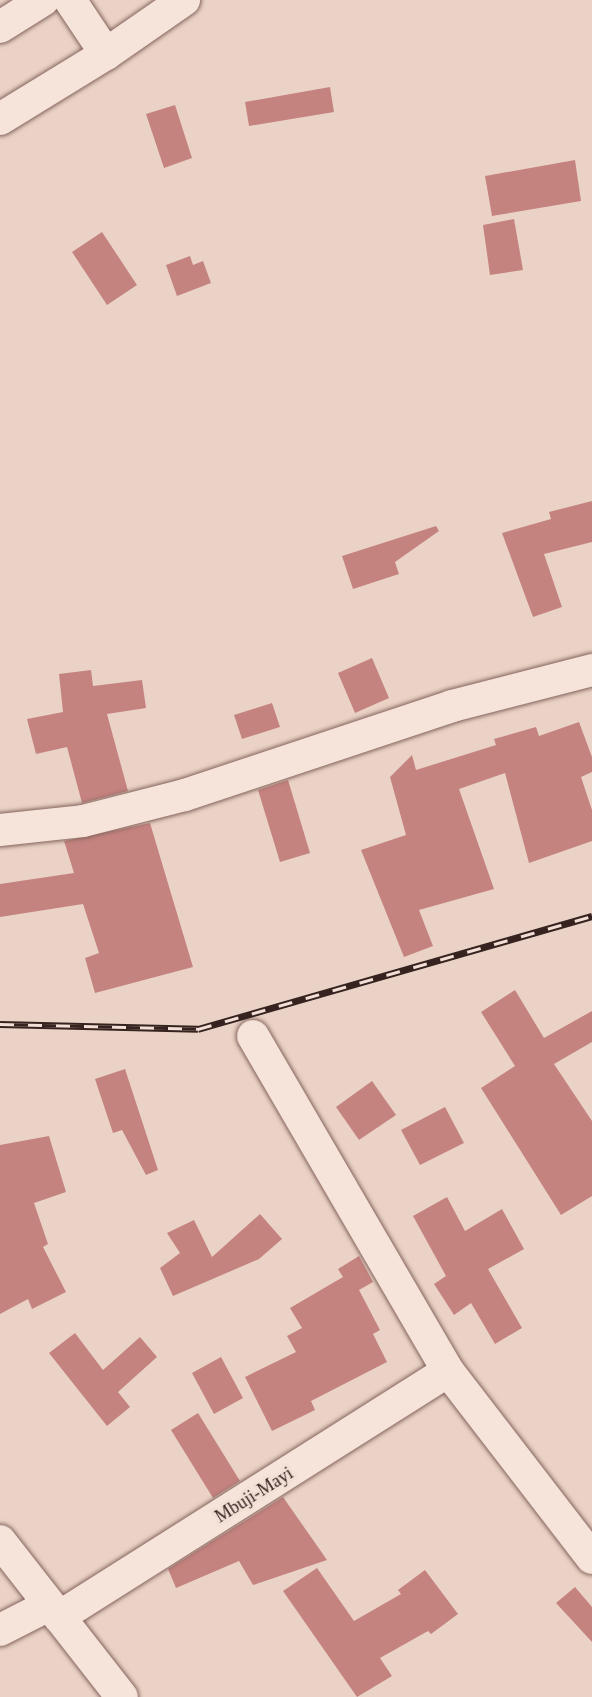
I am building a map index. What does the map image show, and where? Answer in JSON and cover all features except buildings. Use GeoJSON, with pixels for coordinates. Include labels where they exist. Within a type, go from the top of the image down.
{"type":"FeatureCollection","features":[{"type":"Feature","properties":{"kind":"street"},"geometry":{"type":"LineString","coordinates":[[0,27],[43,0]]}},
{"type":"Feature","properties":{"kind":"street"},"geometry":{"type":"LineString","coordinates":[[70,0],[106,54]]}},
{"type":"Feature","properties":{"kind":"street"},"geometry":{"type":"LineString","coordinates":[[0,119],[106,54],[184,0]]}},
{"type":"Feature","properties":{"kind":"street"},"geometry":{"type":"LineString","coordinates":[[0,830],[83,821],[185,795],[452,706],[592,670]]}},
{"type":"Feature","properties":{"kind":"street"},"geometry":{"type":"LineString","coordinates":[[253,1036],[448,1371],[592,1558]]}},
{"type":"Feature","properties":{"kind":"street","name":"Mbuji-Mayi"},"geometry":{"type":"LineString","coordinates":[[0,1630],[54,1611],[448,1371]]}},
{"type":"Feature","properties":{"kind":"street"},"geometry":{"type":"LineString","coordinates":[[0,1541],[122,1697]]}},
{"type":"Feature","properties":{"kind":"railway"},"geometry":{"type":"LineString","coordinates":[[0,1024],[198,1029],[592,916]]}}]}
